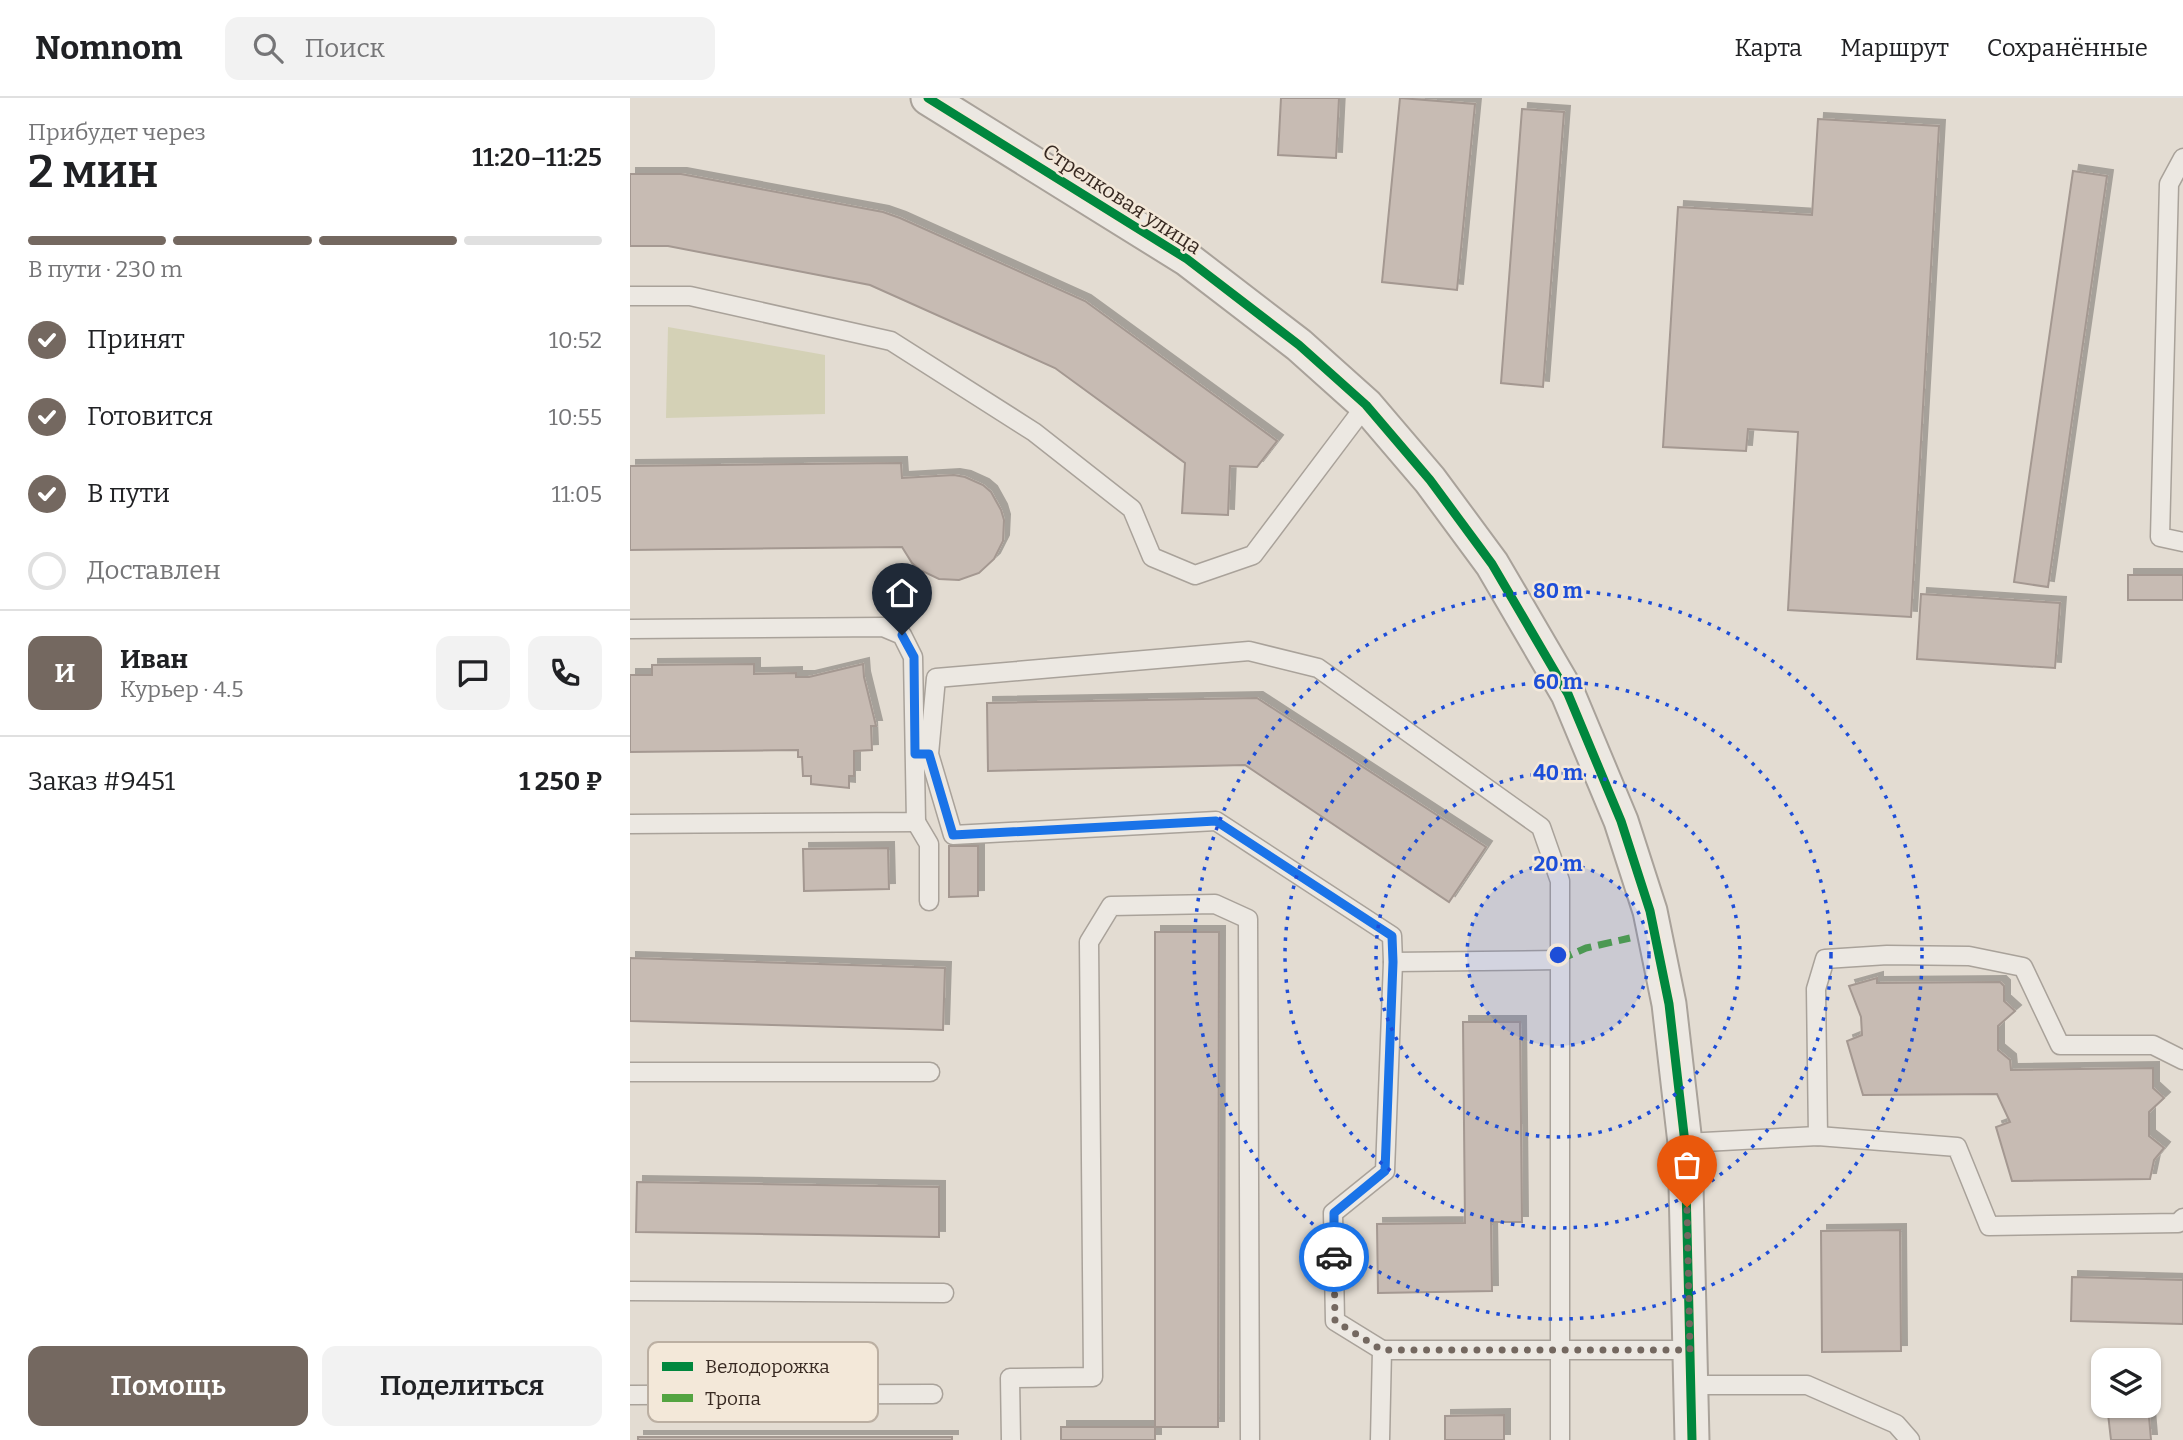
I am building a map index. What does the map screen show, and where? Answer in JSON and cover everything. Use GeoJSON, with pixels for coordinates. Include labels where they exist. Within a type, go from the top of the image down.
{"type":"FeatureCollection","features":[{"type":"Feature","properties":{"kind":"street","name":"Стрелковая улица"},"geometry":{"type":"LineString","coordinates":[[928,98],[959,108],[1187,259],[1299,345],[1366,405],[1430,480],[1492,564],[1567,694],[1621,821],[1650,911],[1669,1004],[1685,1143],[1692,1440]]}},
{"type":"Feature","properties":{"kind":"lane"},"geometry":{"type":"LineString","coordinates":[[2183,158],[2169,184],[2160,537],[2183,542]]}},
{"type":"Feature","properties":{"kind":"lane"},"geometry":{"type":"LineString","coordinates":[[630,296],[690,296],[891,341],[1034,432],[1132,509],[1152,557],[1195,575],[1253,555],[1366,405]]}},
{"type":"Feature","properties":{"kind":"lane"},"geometry":{"type":"LineString","coordinates":[[630,629],[883,627],[902,635],[914,657],[922,754],[953,835],[1216,821],[1392,936],[1385,1171],[1334,1213],[1335,1321],[1382,1350],[1690,1350]]}},
{"type":"Feature","properties":{"kind":"lane"},"geometry":{"type":"LineString","coordinates":[[929,901],[929,844],[916,822],[922,754],[936,678],[1249,651],[1318,668],[1541,827],[1560,881],[1560,1440]]}},
{"type":"Feature","properties":{"kind":"lane"},"geometry":{"type":"LineString","coordinates":[[630,824],[916,822]]}},
{"type":"Feature","properties":{"kind":"lane"},"geometry":{"type":"LineString","coordinates":[[1011,1440],[1010,1378],[1093,1377],[1089,942],[1111,906],[1215,904],[1248,919],[1250,1440]]}},
{"type":"Feature","properties":{"kind":"lane"},"geometry":{"type":"LineString","coordinates":[[1818,1136],[1816,989],[1825,959],[1887,955],[1969,956],[2022,967],[2060,1045],[2152,1045],[2183,1060]]}},
{"type":"Feature","properties":{"kind":"lane"},"geometry":{"type":"LineString","coordinates":[[1393,962],[1559,960]]}},
{"type":"Feature","properties":{"kind":"lane"},"geometry":{"type":"LineString","coordinates":[[630,1072],[930,1072]]}},
{"type":"Feature","properties":{"kind":"lane"},"geometry":{"type":"LineString","coordinates":[[1685,1143],[1818,1136],[1957,1147],[1989,1226],[2178,1223],[2183,1218]]}},
{"type":"Feature","properties":{"kind":"lane"},"geometry":{"type":"LineString","coordinates":[[630,1290],[944,1293]]}},
{"type":"Feature","properties":{"kind":"lane"},"geometry":{"type":"LineString","coordinates":[[1380,1440],[1382,1350]]}},
{"type":"Feature","properties":{"kind":"lane"},"geometry":{"type":"LineString","coordinates":[[1691,1385],[1807,1385],[1896,1424],[1910,1440]]}},
{"type":"Feature","properties":{"kind":"lane"},"geometry":{"type":"LineString","coordinates":[[878,1394],[933,1394]]}},
{"type":"Feature","properties":{"kind":"lane"},"geometry":{"type":"LineString","coordinates":[[630,1395],[648,1395]]}},
{"type":"Feature","properties":{"kind":"shaded area"},"geometry":{"type":"Polygon","coordinates":[[[668,327],[825,355],[825,414],[666,418],[668,327]]]}},
{"type":"Feature","properties":{"kind":"building"},"geometry":{"type":"Polygon","coordinates":[[[1281,98],[1339,98],[1336,158],[1278,155],[1281,98]]]}},
{"type":"Feature","properties":{"kind":"building"},"geometry":{"type":"Polygon","coordinates":[[[1400,98],[1475,104],[1457,290],[1382,282],[1400,98]]]}},
{"type":"Feature","properties":{"kind":"building"},"geometry":{"type":"Polygon","coordinates":[[[1522,109],[1564,112],[1543,387],[1501,383],[1522,109]]]}},
{"type":"Feature","properties":{"kind":"building"},"geometry":{"type":"Polygon","coordinates":[[[1818,119],[1939,126],[1911,617],[1788,610],[1798,432],[1748,429],[1746,451],[1663,447],[1678,207],[1812,215],[1818,119]]]}},
{"type":"Feature","properties":{"kind":"building"},"geometry":{"type":"Polygon","coordinates":[[[2073,171],[2107,176],[2048,587],[2014,582],[2073,171]]]}},
{"type":"Feature","properties":{"kind":"building"},"geometry":{"type":"Polygon","coordinates":[[[630,174],[681,174],[883,212],[900,218],[1085,301],[1277,441],[1257,467],[1230,466],[1228,515],[1182,513],[1185,463],[1055,368],[870,285],[668,246],[630,246],[630,174]]]}},
{"type":"Feature","properties":{"kind":"building"},"geometry":{"type":"Polygon","coordinates":[[[901,463],[902,478],[954,475],[983,485],[991,492],[1004,520],[1003,541],[994,559],[979,573],[959,580],[939,579],[920,570],[902,547],[630,550],[630,466],[901,463]]]}},
{"type":"Feature","properties":{"kind":"building"},"geometry":{"type":"Polygon","coordinates":[[[2128,575],[2183,575],[2183,600],[2128,600],[2128,575]]]}},
{"type":"Feature","properties":{"kind":"building"},"geometry":{"type":"Polygon","coordinates":[[[1921,594],[2060,603],[2055,668],[1917,659],[1921,594]]]}},
{"type":"Feature","properties":{"kind":"building"},"geometry":{"type":"Polygon","coordinates":[[[754,664],[754,674],[796,673],[796,677],[809,677],[863,664],[876,726],[871,726],[872,750],[854,751],[854,776],[849,776],[849,788],[811,784],[811,776],[803,776],[802,757],[798,757],[798,750],[630,752],[630,675],[652,675],[652,665],[754,664]]]}},
{"type":"Feature","properties":{"kind":"building"},"geometry":{"type":"Polygon","coordinates":[[[1257,698],[1486,847],[1449,902],[1245,765],[988,771],[987,703],[1257,698]]]}},
{"type":"Feature","properties":{"kind":"building"},"geometry":{"type":"Polygon","coordinates":[[[949,846],[978,846],[978,896],[949,897],[949,846]]]}},
{"type":"Feature","properties":{"kind":"building"},"geometry":{"type":"Polygon","coordinates":[[[888,848],[889,889],[804,891],[803,849],[888,848]]]}},
{"type":"Feature","properties":{"kind":"building"},"geometry":{"type":"Polygon","coordinates":[[[1155,932],[1219,932],[1218,1427],[1155,1427],[1155,932]]]}},
{"type":"Feature","properties":{"kind":"building"},"geometry":{"type":"Polygon","coordinates":[[[630,958],[945,968],[943,1030],[630,1021],[630,958]]]}},
{"type":"Feature","properties":{"kind":"building"},"geometry":{"type":"Polygon","coordinates":[[[1877,978],[1877,983],[2000,982],[2004,986],[2004,1001],[2015,1011],[1998,1026],[1998,1050],[2010,1060],[2011,1070],[2153,1068],[2153,1088],[2164,1098],[2149,1112],[2149,1136],[2164,1148],[2154,1160],[2150,1179],[2012,1181],[1996,1127],[2010,1122],[1997,1094],[1863,1095],[1847,1041],[1862,1035],[1861,1017],[1849,986],[1877,978]]]}},
{"type":"Feature","properties":{"kind":"building"},"geometry":{"type":"Polygon","coordinates":[[[1463,1022],[1520,1022],[1522,1222],[1491,1222],[1492,1291],[1378,1293],[1377,1224],[1465,1223],[1463,1022]]]}},
{"type":"Feature","properties":{"kind":"building"},"geometry":{"type":"Polygon","coordinates":[[[637,1182],[939,1187],[939,1237],[636,1232],[637,1182]]]}},
{"type":"Feature","properties":{"kind":"building"},"geometry":{"type":"Polygon","coordinates":[[[1900,1230],[1901,1351],[1822,1352],[1821,1231],[1900,1230]]]}},
{"type":"Feature","properties":{"kind":"building"},"geometry":{"type":"Polygon","coordinates":[[[2072,1277],[2183,1280],[2183,1324],[2071,1321],[2072,1277]]]}},
{"type":"Feature","properties":{"kind":"building"},"geometry":{"type":"Polygon","coordinates":[[[1504,1415],[1504,1440],[1445,1440],[1445,1416],[1504,1415]]]}},
{"type":"Feature","properties":{"kind":"building"},"geometry":{"type":"Polygon","coordinates":[[[2108,1418],[2149,1418],[2151,1440],[2111,1440],[2108,1418]]]}},
{"type":"Feature","properties":{"kind":"building"},"geometry":{"type":"Polygon","coordinates":[[[1061,1427],[1155,1427],[1155,1440],[1061,1440],[1061,1427]]]}},
{"type":"Feature","properties":{"kind":"building"},"geometry":{"type":"Polygon","coordinates":[[[638,1437],[952,1437],[952,1440],[638,1440],[638,1437]]]}},
{"type":"Feature","properties":{"kind":"marked path"},"geometry":{"type":"LineString","coordinates":[[1559,960],[1586,948],[1630,938]]}},
{"type":"Feature","properties":{"kind":"cycle path"},"geometry":{"type":"LineString","coordinates":[[928,98],[1187,259],[1299,345],[1366,405],[1430,480],[1492,564],[1568,694],[1621,821],[1650,911],[1669,1004],[1685,1143],[1692,1440]]}},
{"type":"Feature","properties":{"kind":"way so far"},"geometry":{"type":"LineString","coordinates":[[1334,1257],[1335,1321],[1382,1350],[1690,1350],[1687,1207]]}},
{"type":"Feature","properties":{"kind":"route"},"geometry":{"type":"LineString","coordinates":[[902,635],[914,657],[915,754],[929,754],[953,835],[1216,821],[1392,936],[1385,1171],[1334,1213],[1334,1257]]}}]}
